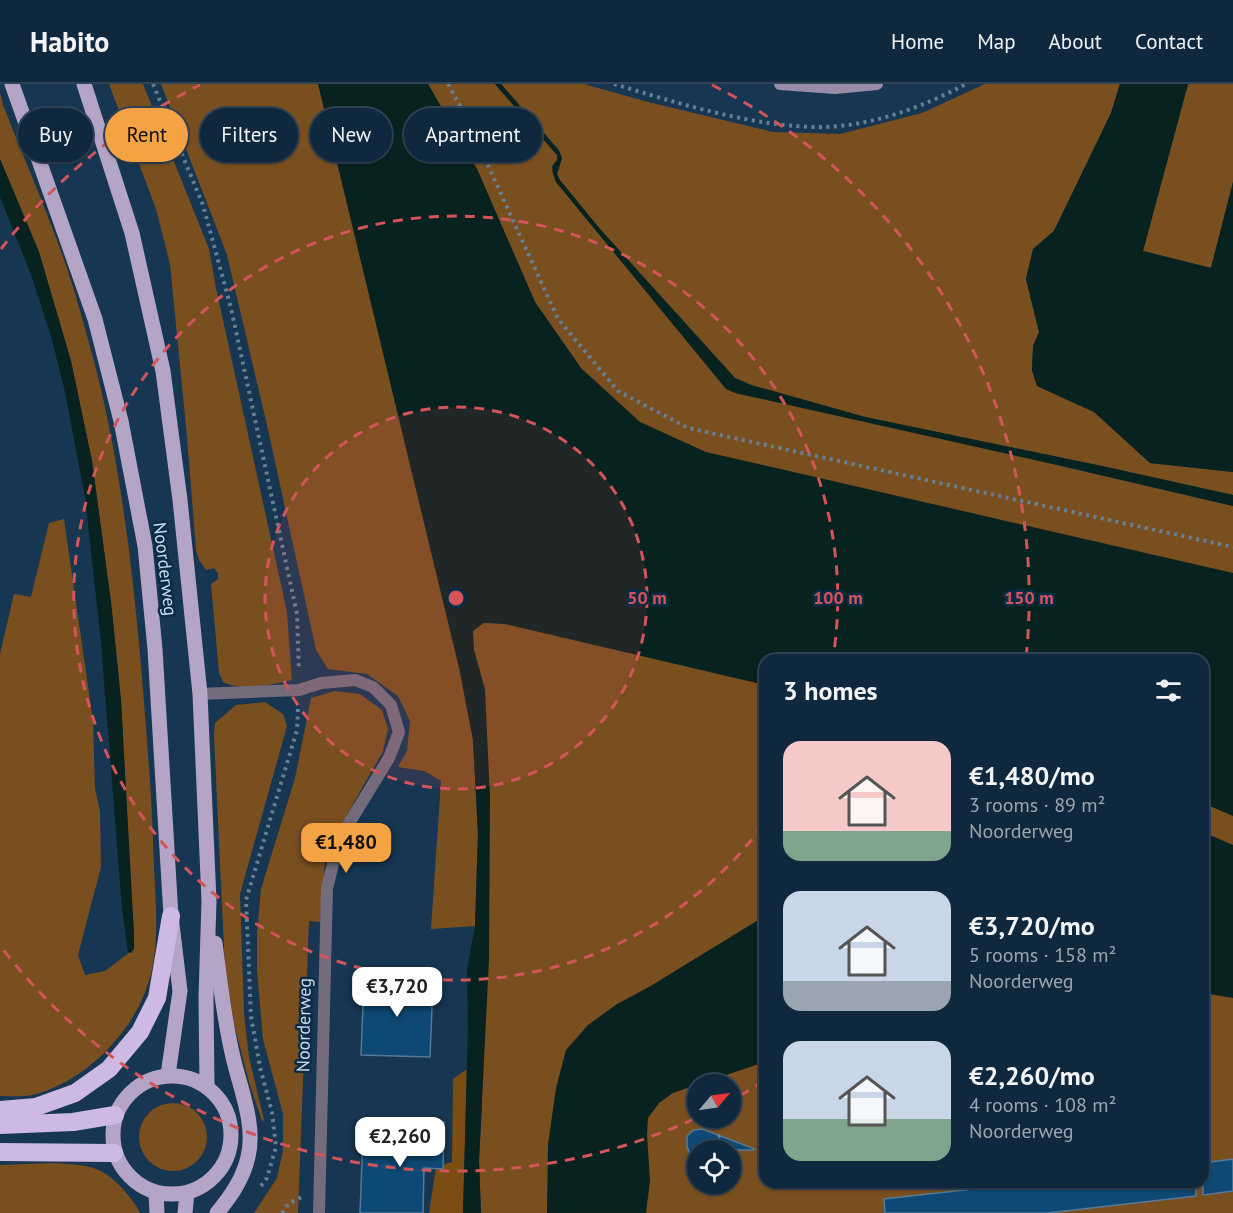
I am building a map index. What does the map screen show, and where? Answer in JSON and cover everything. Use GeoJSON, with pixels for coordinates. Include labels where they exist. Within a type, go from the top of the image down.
{"type":"FeatureCollection","features":[{"type":"Feature","properties":{"kind":"highway"},"geometry":{"type":"LineString","coordinates":[[0,1110],[36,1107],[75,1093],[109,1069],[140,1032],[157,999],[171,916]]}},
{"type":"Feature","properties":{"kind":"highway"},"geometry":{"type":"LineString","coordinates":[[0,1125],[73,1122],[115,1115]]}},
{"type":"Feature","properties":{"kind":"highway"},"geometry":{"type":"LineString","coordinates":[[0,1152],[114,1153]]}},
{"type":"Feature","properties":{"kind":"main road","name":"Noorderweg"},"geometry":{"type":"LineString","coordinates":[[12,84],[95,319],[123,432],[145,546],[155,649],[171,916],[180,991],[168,1075]]}},
{"type":"Feature","properties":{"kind":"main road","name":"Noorderweg"},"geometry":{"type":"LineString","coordinates":[[84,84],[132,233],[162,371],[180,500],[200,694],[209,901],[206,997],[207,1086]]}},
{"type":"Feature","properties":{"kind":"main road"},"geometry":{"type":"LineString","coordinates":[[786,84],[835,88],[877,84]]}},
{"type":"Feature","properties":{"kind":"main road","name":"Noorderweg"},"geometry":{"type":"LineString","coordinates":[[209,901],[232,1057],[246,1107],[249,1129],[249,1156],[235,1191],[217,1213]]}},
{"type":"Feature","properties":{"kind":"main road"},"geometry":{"type":"LineString","coordinates":[[168,1075],[189,1077],[207,1086],[220,1100],[229,1118],[232,1137],[228,1156],[219,1172],[204,1185],[187,1193],[171,1195],[156,1193],[138,1185],[124,1171],[114,1153],[112,1134],[115,1115],[123,1099],[136,1087],[151,1078],[168,1075]]}},
{"type":"Feature","properties":{"kind":"main road"},"geometry":{"type":"LineString","coordinates":[[156,1193],[158,1213]]}},
{"type":"Feature","properties":{"kind":"main road"},"geometry":{"type":"LineString","coordinates":[[185,1213],[187,1193]]}},
{"type":"Feature","properties":{"kind":"street","name":"Noorderweg"},"geometry":{"type":"LineString","coordinates":[[200,694],[300,690],[321,683],[355,680],[373,687],[392,705],[399,732],[389,758],[344,834],[336,852],[327,888],[318,1213]]}},
{"type":"Feature","properties":{"kind":"path"},"geometry":{"type":"LineString","coordinates":[[153,84],[203,205],[231,308],[297,614],[300,690],[297,730],[246,900],[251,1016],[272,1112],[276,1147],[267,1178],[261,1187]]}},
{"type":"Feature","properties":{"kind":"path"},"geometry":{"type":"LineString","coordinates":[[448,84],[465,116],[558,319],[618,391],[688,428],[1233,547]]}},
{"type":"Feature","properties":{"kind":"path"},"geometry":{"type":"LineString","coordinates":[[614,84],[764,123],[824,127],[880,119],[947,94],[966,84]]}},
{"type":"Feature","properties":{"kind":"path"},"geometry":{"type":"LineString","coordinates":[[715,1140],[723,1134]]}},
{"type":"Feature","properties":{"kind":"shaded area"},"geometry":{"type":"Polygon","coordinates":[[[109,84],[143,84],[153,108],[118,108],[109,84]]]}},
{"type":"Feature","properties":{"kind":"shaded area"},"geometry":{"type":"Polygon","coordinates":[[[161,84],[318,84],[325,108],[310,108],[310,162],[378,162],[579,366],[535,302],[473,162],[542,162],[542,138],[557,155],[557,160],[552,166],[556,182],[726,388],[1233,506],[1233,1213],[481,1213],[479,1161],[482,1106],[485,690],[474,650],[472,631],[460,672],[473,740],[478,833],[475,926],[431,929],[441,781],[424,771],[398,767],[407,751],[410,721],[398,696],[367,674],[328,669],[316,650],[227,255],[188,154],[188,108],[170,108],[161,84]]]}},
{"type":"Feature","properties":{"kind":"shaded area"},"geometry":{"type":"Polygon","coordinates":[[[318,84],[428,84],[442,108],[404,108],[404,162],[473,162],[535,302],[581,368],[640,422],[706,452],[1233,573],[1233,816],[1209,806],[1209,654],[759,654],[759,684],[505,624],[484,623],[473,631],[474,650],[485,690],[490,797],[489,959],[479,1161],[481,1213],[463,1213],[468,1025],[467,970],[475,926],[478,833],[473,740],[460,672],[337,162],[392,162],[392,108],[324,108],[318,84]]]}},
{"type":"Feature","properties":{"kind":"shaded area"},"geometry":{"type":"Polygon","coordinates":[[[428,84],[495,84],[516,108],[442,108],[428,84]]]}},
{"type":"Feature","properties":{"kind":"shaded area"},"geometry":{"type":"Polygon","coordinates":[[[495,84],[501,84],[522,108],[516,108],[495,84]]]}},
{"type":"Feature","properties":{"kind":"shaded area"},"geometry":{"type":"Polygon","coordinates":[[[501,84],[584,84],[773,132],[840,134],[922,113],[985,84],[1120,84],[1111,113],[1054,231],[1033,249],[1026,279],[1039,332],[1033,346],[1032,370],[1037,386],[1094,412],[1150,463],[1233,472],[1233,495],[865,417],[751,385],[735,378],[600,229],[560,181],[557,174],[562,158],[559,150],[542,131],[542,108],[522,108],[501,84]]]}},
{"type":"Feature","properties":{"kind":"shaded area"},"geometry":{"type":"Polygon","coordinates":[[[1120,84],[1188,84],[1143,251],[1211,268],[1233,182],[1233,472],[1150,463],[1094,412],[1037,386],[1032,370],[1033,346],[1039,332],[1026,279],[1033,249],[1054,231],[1111,113],[1120,84]]]}},
{"type":"Feature","properties":{"kind":"shaded area"},"geometry":{"type":"Polygon","coordinates":[[[1188,84],[1233,84],[1233,182],[1211,268],[1143,251],[1188,84]]]}},
{"type":"Feature","properties":{"kind":"shaded area"},"geometry":{"type":"Polygon","coordinates":[[[0,93],[18,142],[18,162],[26,162],[73,288],[95,365],[117,466],[132,571],[142,677],[151,792],[156,912],[156,942],[148,984],[141,1003],[118,1038],[88,1067],[70,1079],[52,1089],[21,1096],[0,1096],[0,654],[14,594],[31,597],[49,523],[64,519],[93,721],[95,789],[100,811],[101,867],[78,955],[85,975],[105,971],[134,949],[121,700],[111,602],[92,461],[71,361],[39,252],[0,159],[0,93]]]}},
{"type":"Feature","properties":{"kind":"shaded area"},"geometry":{"type":"Polygon","coordinates":[[[542,131],[559,151],[562,158],[557,174],[560,180],[600,229],[735,378],[751,385],[865,417],[1233,495],[1233,506],[735,393],[726,389],[556,182],[552,170],[557,155],[542,138],[542,131]]]}},
{"type":"Feature","properties":{"kind":"shaded area"},"geometry":{"type":"Polygon","coordinates":[[[0,159],[39,252],[71,361],[92,461],[111,602],[121,700],[134,933],[134,949],[131,953],[128,952],[122,908],[101,642],[85,497],[65,392],[51,336],[30,272],[0,197],[0,159]]]}},
{"type":"Feature","properties":{"kind":"shaded area"},"geometry":{"type":"Polygon","coordinates":[[[138,162],[174,162],[209,249],[287,612],[292,680],[257,687],[239,687],[223,682],[219,672],[211,584],[218,579],[218,573],[214,568],[206,570],[196,550],[170,264],[156,209],[138,162]]]}},
{"type":"Feature","properties":{"kind":"shaded area"},"geometry":{"type":"Polygon","coordinates":[[[335,691],[360,694],[382,710],[388,729],[383,751],[326,852],[320,922],[309,921],[298,1213],[254,1213],[277,1178],[283,1150],[283,1114],[263,1039],[257,970],[257,933],[261,889],[295,778],[311,698],[335,691]]]}},
{"type":"Feature","properties":{"kind":"shaded area"},"geometry":{"type":"Polygon","coordinates":[[[265,702],[283,714],[287,726],[240,894],[244,1013],[249,1057],[264,1120],[262,1121],[234,1024],[225,969],[214,736],[215,723],[236,705],[265,702]]]}},
{"type":"Feature","properties":{"kind":"shaded area"},"geometry":{"type":"Polygon","coordinates":[[[1209,835],[1233,845],[1233,998],[1209,994],[1209,835]]]}},
{"type":"Feature","properties":{"kind":"shaded area"},"geometry":{"type":"Polygon","coordinates":[[[759,920],[759,1064],[729,1074],[687,1074],[687,1088],[673,1093],[659,1103],[648,1118],[650,1181],[646,1213],[547,1213],[548,1145],[556,1088],[566,1050],[588,1025],[617,1004],[759,920]]]}},
{"type":"Feature","properties":{"kind":"shaded area"},"geometry":{"type":"Polygon","coordinates":[[[467,1069],[463,1213],[429,1213],[436,1167],[452,1162],[453,1079],[467,1069]]]}},
{"type":"Feature","properties":{"kind":"shaded area"},"geometry":{"type":"Polygon","coordinates":[[[173,1103],[186,1106],[197,1113],[204,1124],[207,1137],[204,1150],[197,1161],[186,1168],[173,1171],[160,1168],[149,1161],[142,1150],[139,1137],[142,1124],[149,1113],[160,1106],[173,1103]]]}},
{"type":"Feature","properties":{"kind":"shaded area"},"geometry":{"type":"Polygon","coordinates":[[[52,1163],[83,1166],[100,1171],[124,1190],[140,1213],[0,1213],[0,1165],[52,1163]]]}},
{"type":"Feature","properties":{"kind":"building"},"geometry":{"type":"Polygon","coordinates":[[[364,980],[433,982],[430,1057],[361,1055],[364,980]]]}},
{"type":"Feature","properties":{"kind":"building"},"geometry":{"type":"Polygon","coordinates":[[[410,1121],[444,1122],[443,1169],[424,1168],[423,1213],[360,1213],[363,1135],[409,1136],[410,1121]]]}},
{"type":"Feature","properties":{"kind":"building"},"geometry":{"type":"Polygon","coordinates":[[[702,1129],[731,1140],[687,1140],[687,1136],[694,1130],[702,1129]]]}},
{"type":"Feature","properties":{"kind":"building"},"geometry":{"type":"Polygon","coordinates":[[[741,1144],[755,1149],[741,1150],[741,1144]]]}},
{"type":"Feature","properties":{"kind":"building"},"geometry":{"type":"Polygon","coordinates":[[[1233,1159],[1233,1191],[1203,1195],[1203,1188],[1209,1188],[1209,1162],[1233,1159]]]}},
{"type":"Feature","properties":{"kind":"building"},"geometry":{"type":"Polygon","coordinates":[[[982,1188],[1196,1188],[1196,1196],[1047,1213],[885,1213],[884,1199],[982,1188]]]}}]}
